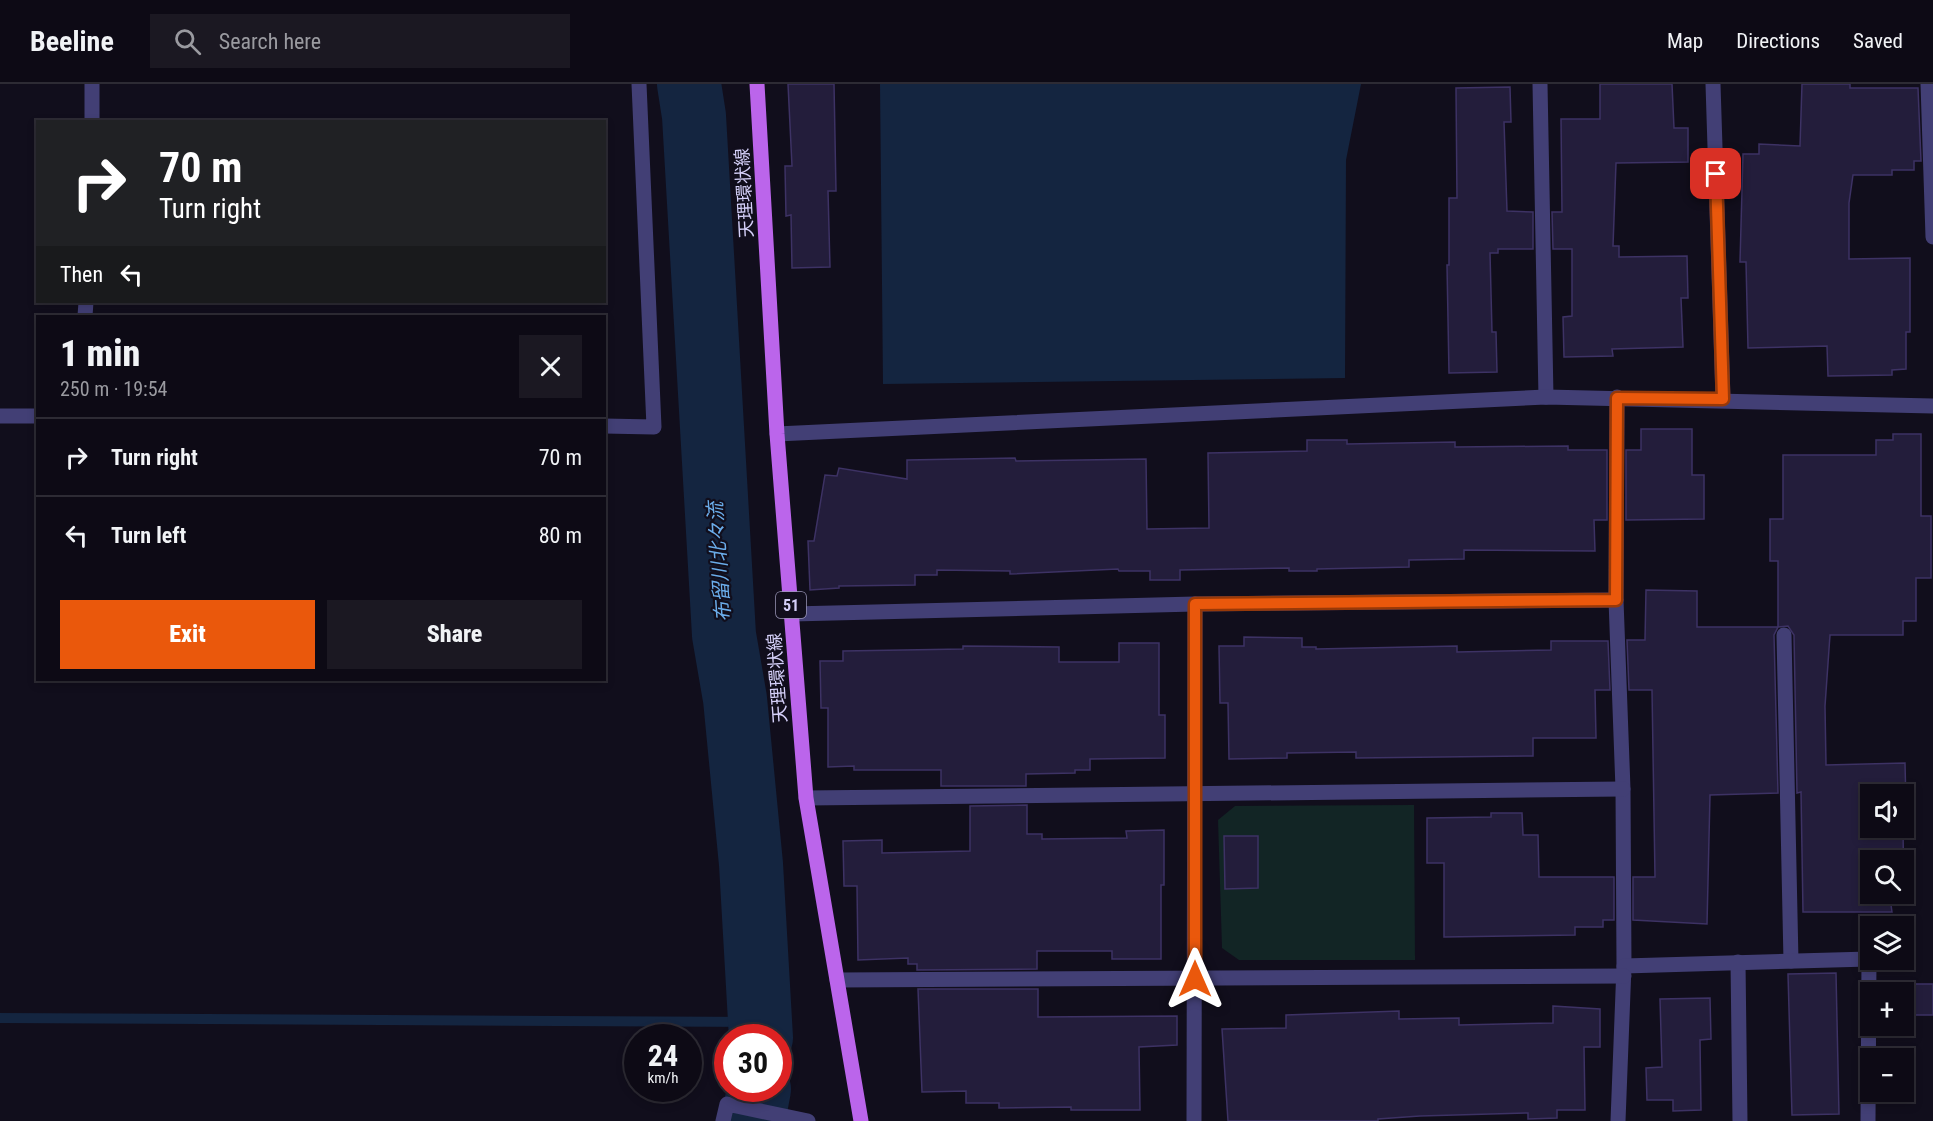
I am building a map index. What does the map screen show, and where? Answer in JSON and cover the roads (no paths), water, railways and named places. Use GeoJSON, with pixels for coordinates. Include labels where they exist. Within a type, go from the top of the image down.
{"type":"FeatureCollection","features":[{"type":"Feature","properties":{"kind":"main road","name":"天理環状線"},"geometry":{"type":"LineString","coordinates":[[757,84],[777,434],[806,798],[861,1121]]}},
{"type":"Feature","properties":{"kind":"street"},"geometry":{"type":"LineString","coordinates":[[92,84],[92,120]]}},
{"type":"Feature","properties":{"kind":"street"},"geometry":{"type":"LineString","coordinates":[[606,426],[654,427],[639,84]]}},
{"type":"Feature","properties":{"kind":"street"},"geometry":{"type":"LineString","coordinates":[[1540,84],[1546,398]]}},
{"type":"Feature","properties":{"kind":"street"},"geometry":{"type":"LineString","coordinates":[[1713,84],[1723,399]]}},
{"type":"Feature","properties":{"kind":"street"},"geometry":{"type":"LineString","coordinates":[[1928,84],[1933,237]]}},
{"type":"Feature","properties":{"kind":"street"},"geometry":{"type":"LineString","coordinates":[[777,434],[1546,398],[1723,399],[1933,406]]}},
{"type":"Feature","properties":{"kind":"street"},"geometry":{"type":"LineString","coordinates":[[1617,398],[1616,600],[1623,789],[1624,971],[1618,1121]]}},
{"type":"Feature","properties":{"kind":"street"},"geometry":{"type":"LineString","coordinates":[[0,416],[36,416]]}},
{"type":"Feature","properties":{"kind":"street"},"geometry":{"type":"LineString","coordinates":[[792,614],[1195,604],[1616,600]]}},
{"type":"Feature","properties":{"kind":"street"},"geometry":{"type":"LineString","coordinates":[[1194,1121],[1195,604]]}},
{"type":"Feature","properties":{"kind":"street"},"geometry":{"type":"LineString","coordinates":[[1784,635],[1791,961]]}},
{"type":"Feature","properties":{"kind":"street"},"geometry":{"type":"LineString","coordinates":[[806,798],[1623,789]]}},
{"type":"Feature","properties":{"kind":"street"},"geometry":{"type":"LineString","coordinates":[[837,980],[1195,979],[1624,971],[1738,962],[1869,959],[1868,1121]]}},
{"type":"Feature","properties":{"kind":"street"},"geometry":{"type":"LineString","coordinates":[[1738,962],[1740,1121]]}},
{"type":"Feature","properties":{"kind":"street"},"geometry":{"type":"LineString","coordinates":[[723,1121],[727,1104],[808,1121]]}},
{"type":"Feature","properties":{"kind":"water"},"geometry":{"type":"Polygon","coordinates":[[[880,84],[1361,84],[1346,160],[1345,378],[883,384],[880,84]]]}},
{"type":"Feature","properties":{"kind":"waterway","name":"布留川北々流"},"geometry":{"type":"LineString","coordinates":[[689,84],[694,116],[724,635],[735,699],[751,864],[760,1024]]}},
{"type":"Feature","properties":{"kind":"waterway"},"geometry":{"type":"LineString","coordinates":[[0,1018],[762,1022]]}},
{"type":"Feature","properties":{"kind":"waterway","name":"布留川北々流"},"geometry":{"type":"LineString","coordinates":[[753,1121],[757,1102]]}}]}
